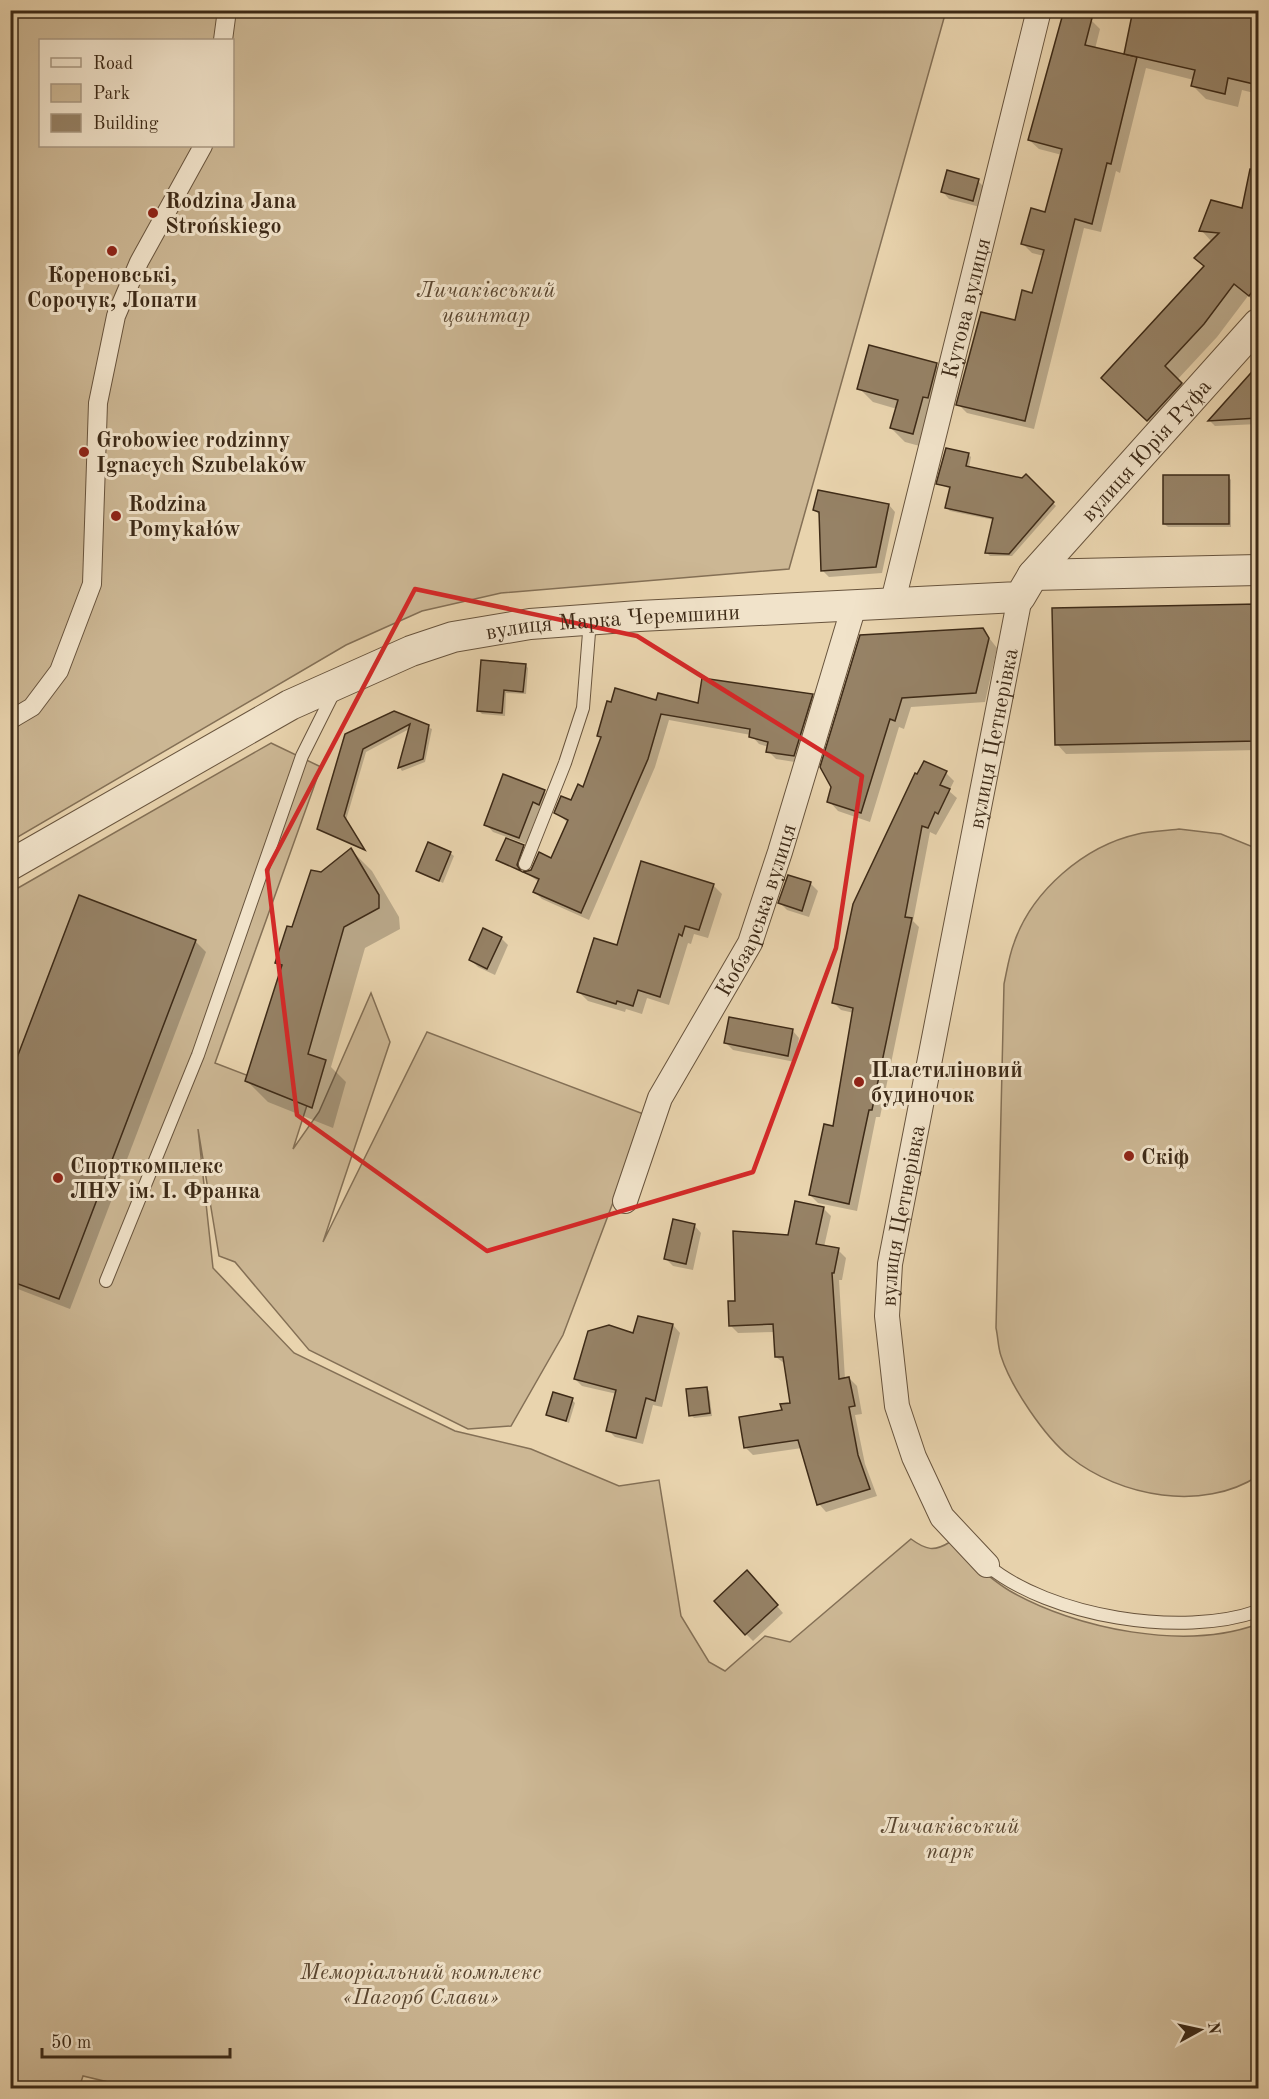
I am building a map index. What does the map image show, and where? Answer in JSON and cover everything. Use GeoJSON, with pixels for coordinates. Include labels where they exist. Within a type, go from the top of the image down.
{"type":"FeatureCollection","features":[{"type":"Feature","properties":{"kind":"street"},"geometry":{"type":"LineString","coordinates":[[223,39],[227,10]]}},
{"type":"Feature","properties":{"kind":"street","name":"Кутова вулиця"},"geometry":{"type":"LineString","coordinates":[[892,605],[1039,10]]}},
{"type":"Feature","properties":{"kind":"street"},"geometry":{"type":"LineString","coordinates":[[10,720],[32,707],[59,671],[92,584],[98,403],[116,316],[140,262],[202,147]]}},
{"type":"Feature","properties":{"kind":"street","name":"вулиця Юрія Руфа"},"geometry":{"type":"LineString","coordinates":[[1026,586],[1258,324]]}},
{"type":"Feature","properties":{"kind":"street","name":"вулиця Марка Черемшини"},"geometry":{"type":"LineString","coordinates":[[10,865],[247,728],[341,681],[411,651],[453,638],[530,624],[892,605],[1026,586],[1258,570]]}},
{"type":"Feature","properties":{"kind":"street","name":"вулиця Цетнерівка"},"geometry":{"type":"LineString","coordinates":[[987,1565],[942,1517],[914,1457],[897,1406],[887,1316],[893,1252],[1026,586]]}},
{"type":"Feature","properties":{"kind":"street","name":"Кобзарська вулиця"},"geometry":{"type":"LineString","coordinates":[[625,1201],[660,1098],[750,943],[784,841],[854,606]]}},
{"type":"Feature","properties":{"kind":"lane"},"geometry":{"type":"LineString","coordinates":[[525,864],[565,764],[583,708],[590,620]]}},
{"type":"Feature","properties":{"kind":"lane"},"geometry":{"type":"LineString","coordinates":[[106,1281],[198,1055],[302,756],[327,703],[341,681]]}},
{"type":"Feature","properties":{"kind":"lane"},"geometry":{"type":"LineString","coordinates":[[987,1565],[998,1574],[1061,1605],[1134,1622],[1217,1620],[1258,1611]]}},
{"type":"Feature","properties":{"kind":"highlighted area"},"geometry":{"type":"Polygon","coordinates":[[[415,589],[637,636],[862,776],[836,948],[753,1172],[487,1251],[297,1115],[267,870],[415,589]]]}},
{"type":"Feature","properties":{"kind":"green space","name":"Личаківський цвинтар"},"geometry":{"type":"Polygon","coordinates":[[[10,11],[946,11],[789,569],[501,593],[422,611],[346,645],[11,841],[10,11]]]}},
{"type":"Feature","properties":{"kind":"green space"},"geometry":{"type":"Polygon","coordinates":[[[271,743],[321,767],[215,1063],[309,1099],[293,1149],[319,1112],[371,993],[390,1042],[323,1242],[427,1032],[646,1115],[563,1335],[511,1426],[468,1429],[309,1350],[235,1262],[219,1256],[198,1129],[213,1268],[294,1353],[455,1431],[531,1449],[619,1486],[659,1480],[681,1616],[709,1662],[725,1671],[765,1636],[790,1642],[911,1539],[921,1546],[930,1548],[950,1542],[986,1574],[1010,1591],[1066,1616],[1098,1625],[1131,1632],[1198,1636],[1229,1632],[1258,1624],[1258,2088],[133,2088],[83,2076],[79,2088],[11,2088],[11,892],[271,743]]]}},
{"type":"Feature","properties":{"kind":"green space","name":"Скіф"},"geometry":{"type":"Polygon","coordinates":[[[1179,829],[1221,834],[1258,849],[1258,1476],[1236,1487],[1212,1494],[1188,1496],[1162,1495],[1137,1490],[1090,1471],[1070,1457],[1039,1424],[1020,1396],[1001,1356],[996,1328],[1004,984],[1014,943],[1033,906],[1062,873],[1080,860],[1118,840],[1143,833],[1179,829]]]}},
{"type":"Feature","properties":{"kind":"building"},"geometry":{"type":"Polygon","coordinates":[[[1064,10],[1092,18],[1085,45],[1137,57],[1111,164],[1107,163],[1092,224],[1075,219],[1025,421],[956,405],[981,312],[1015,320],[1022,290],[1032,293],[1044,250],[1021,244],[1031,208],[1045,212],[1062,149],[1028,140],[1064,10]]]}},
{"type":"Feature","properties":{"kind":"building"},"geometry":{"type":"Polygon","coordinates":[[[1133,10],[1258,10],[1258,85],[1228,78],[1225,94],[1191,86],[1195,70],[1124,54],[1133,10]]]}},
{"type":"Feature","properties":{"kind":"building"},"geometry":{"type":"Polygon","coordinates":[[[1250,169],[1258,170],[1258,284],[1249,296],[1234,284],[1204,324],[1165,366],[1182,383],[1147,421],[1101,378],[1204,266],[1194,258],[1219,233],[1199,231],[1211,200],[1242,208],[1250,169]]]}},
{"type":"Feature","properties":{"kind":"building"},"geometry":{"type":"Polygon","coordinates":[[[947,170],[979,179],[973,201],[941,192],[947,170]]]}},
{"type":"Feature","properties":{"kind":"building"},"geometry":{"type":"Polygon","coordinates":[[[869,345],[937,363],[928,398],[923,397],[913,434],[890,428],[898,400],[857,389],[869,345]]]}},
{"type":"Feature","properties":{"kind":"building"},"geometry":{"type":"Polygon","coordinates":[[[1258,365],[1258,418],[1208,421],[1258,365]]]}},
{"type":"Feature","properties":{"kind":"building"},"geometry":{"type":"Polygon","coordinates":[[[946,448],[969,453],[966,466],[1022,478],[1026,474],[1054,502],[1009,554],[985,553],[993,518],[945,508],[950,487],[936,484],[946,448]]]}},
{"type":"Feature","properties":{"kind":"building"},"geometry":{"type":"Polygon","coordinates":[[[1163,475],[1229,475],[1229,524],[1163,524],[1163,475]]]}},
{"type":"Feature","properties":{"kind":"building"},"geometry":{"type":"Polygon","coordinates":[[[818,490],[889,504],[876,567],[821,571],[819,512],[813,510],[818,490]]]}},
{"type":"Feature","properties":{"kind":"building"},"geometry":{"type":"Polygon","coordinates":[[[1258,604],[1258,741],[1055,745],[1052,608],[1258,604]]]}},
{"type":"Feature","properties":{"kind":"building"},"geometry":{"type":"Polygon","coordinates":[[[983,628],[989,638],[976,693],[902,698],[895,721],[890,719],[861,813],[827,802],[831,787],[820,767],[860,635],[983,628]]]}},
{"type":"Feature","properties":{"kind":"building"},"geometry":{"type":"Polygon","coordinates":[[[481,660],[526,664],[523,692],[504,690],[502,713],[477,711],[481,660]]]}},
{"type":"Feature","properties":{"kind":"building"},"geometry":{"type":"Polygon","coordinates":[[[702,678],[813,694],[794,756],[766,752],[768,742],[749,737],[750,729],[661,714],[648,759],[581,913],[533,892],[539,879],[523,872],[531,870],[539,852],[551,858],[568,820],[554,813],[561,796],[571,800],[578,784],[583,787],[601,737],[597,736],[607,701],[611,702],[615,688],[656,700],[658,693],[698,703],[702,678]]]}},
{"type":"Feature","properties":{"kind":"building"},"geometry":{"type":"Polygon","coordinates":[[[394,711],[429,725],[423,759],[398,768],[410,724],[363,749],[344,816],[365,850],[317,829],[345,734],[394,711]]]}},
{"type":"Feature","properties":{"kind":"building"},"geometry":{"type":"Polygon","coordinates":[[[924,761],[947,771],[940,785],[950,789],[938,814],[935,812],[928,828],[922,826],[905,917],[912,918],[872,1110],[869,1110],[849,1204],[809,1195],[824,1124],[833,1126],[853,1008],[832,1003],[853,904],[915,773],[917,774],[924,761]]]}},
{"type":"Feature","properties":{"kind":"building"},"geometry":{"type":"Polygon","coordinates":[[[503,774],[545,790],[539,805],[533,802],[519,838],[484,825],[503,774]]]}},
{"type":"Feature","properties":{"kind":"building"},"geometry":{"type":"Polygon","coordinates":[[[506,838],[524,845],[517,865],[521,871],[496,860],[506,838]]]}},
{"type":"Feature","properties":{"kind":"building"},"geometry":{"type":"Polygon","coordinates":[[[428,842],[451,852],[439,881],[416,871],[428,842]]]}},
{"type":"Feature","properties":{"kind":"building"},"geometry":{"type":"Polygon","coordinates":[[[351,848],[379,895],[379,908],[344,927],[308,1054],[326,1060],[312,1108],[245,1081],[282,965],[275,963],[287,926],[292,927],[311,870],[321,872],[351,848]]]}},
{"type":"Feature","properties":{"kind":"building"},"geometry":{"type":"Polygon","coordinates":[[[641,861],[714,884],[699,930],[685,926],[682,936],[679,934],[660,997],[638,990],[633,1006],[617,1001],[616,1004],[577,992],[594,938],[617,945],[641,861]]]}},
{"type":"Feature","properties":{"kind":"building"},"geometry":{"type":"Polygon","coordinates":[[[788,875],[811,882],[802,911],[778,903],[788,875]]]}},
{"type":"Feature","properties":{"kind":"building","name":"Спорткомплекс ЛНУ ім. І. Франка"},"geometry":{"type":"Polygon","coordinates":[[[79,895],[196,940],[59,1299],[10,1281],[10,1076],[79,895]]]}},
{"type":"Feature","properties":{"kind":"building"},"geometry":{"type":"Polygon","coordinates":[[[483,928],[502,937],[487,969],[469,960],[483,928]]]}},
{"type":"Feature","properties":{"kind":"building"},"geometry":{"type":"Polygon","coordinates":[[[729,1017],[793,1029],[788,1056],[724,1043],[729,1017]]]}},
{"type":"Feature","properties":{"kind":"building"},"geometry":{"type":"Polygon","coordinates":[[[795,1201],[824,1207],[816,1244],[839,1248],[834,1273],[832,1273],[839,1379],[849,1377],[855,1406],[849,1407],[858,1455],[870,1489],[817,1505],[798,1440],[744,1448],[739,1417],[782,1410],[780,1404],[790,1403],[783,1357],[775,1357],[773,1324],[729,1326],[728,1301],[735,1301],[733,1231],[788,1235],[795,1201]]]}},
{"type":"Feature","properties":{"kind":"building"},"geometry":{"type":"Polygon","coordinates":[[[673,1219],[695,1224],[686,1264],[664,1259],[673,1219]]]}},
{"type":"Feature","properties":{"kind":"building"},"geometry":{"type":"Polygon","coordinates":[[[638,1316],[673,1324],[655,1401],[646,1398],[636,1438],[606,1431],[616,1390],[574,1379],[588,1331],[609,1325],[633,1333],[638,1316]]]}},
{"type":"Feature","properties":{"kind":"building"},"geometry":{"type":"Polygon","coordinates":[[[707,1387],[710,1413],[689,1416],[686,1389],[707,1387]]]}},
{"type":"Feature","properties":{"kind":"building"},"geometry":{"type":"Polygon","coordinates":[[[553,1392],[573,1398],[566,1421],[546,1415],[553,1392]]]}},
{"type":"Feature","properties":{"kind":"building"},"geometry":{"type":"Polygon","coordinates":[[[747,1570],[778,1605],[745,1635],[714,1601],[747,1570]]]}},
{"type":"Feature","properties":{"kind":"place","name":"Rodzina Jana Strońskiego"},"geometry":{"type":"Point","coordinates":[153,213]}},
{"type":"Feature","properties":{"kind":"place","name":"Кореновські, Сорочук, Лопати"},"geometry":{"type":"Point","coordinates":[112,251]}},
{"type":"Feature","properties":{"kind":"place","name":"Grobowiec rodzinny Ignacych Szubelaków"},"geometry":{"type":"Point","coordinates":[84,452]}},
{"type":"Feature","properties":{"kind":"place","name":"Rodzina Pomykałów"},"geometry":{"type":"Point","coordinates":[116,516]}},
{"type":"Feature","properties":{"kind":"place","name":"Пластиліновий будиночок"},"geometry":{"type":"Point","coordinates":[859,1082]}},
{"type":"Feature","properties":{"kind":"place","name":"Скіф"},"geometry":{"type":"Point","coordinates":[1129,1156]}},
{"type":"Feature","properties":{"kind":"place","name":"Спорткомплекс ЛНУ ім. І. Франка"},"geometry":{"type":"Point","coordinates":[58,1178]}},
{"type":"Feature","properties":{"kind":"park label","name":"Личаківський парк"},"geometry":{"type":"Point","coordinates":[950,1838]}},
{"type":"Feature","properties":{"kind":"park label","name":"Меморіальний комплекс «Пагорб Слави»"},"geometry":{"type":"Point","coordinates":[421,1984]}}]}
